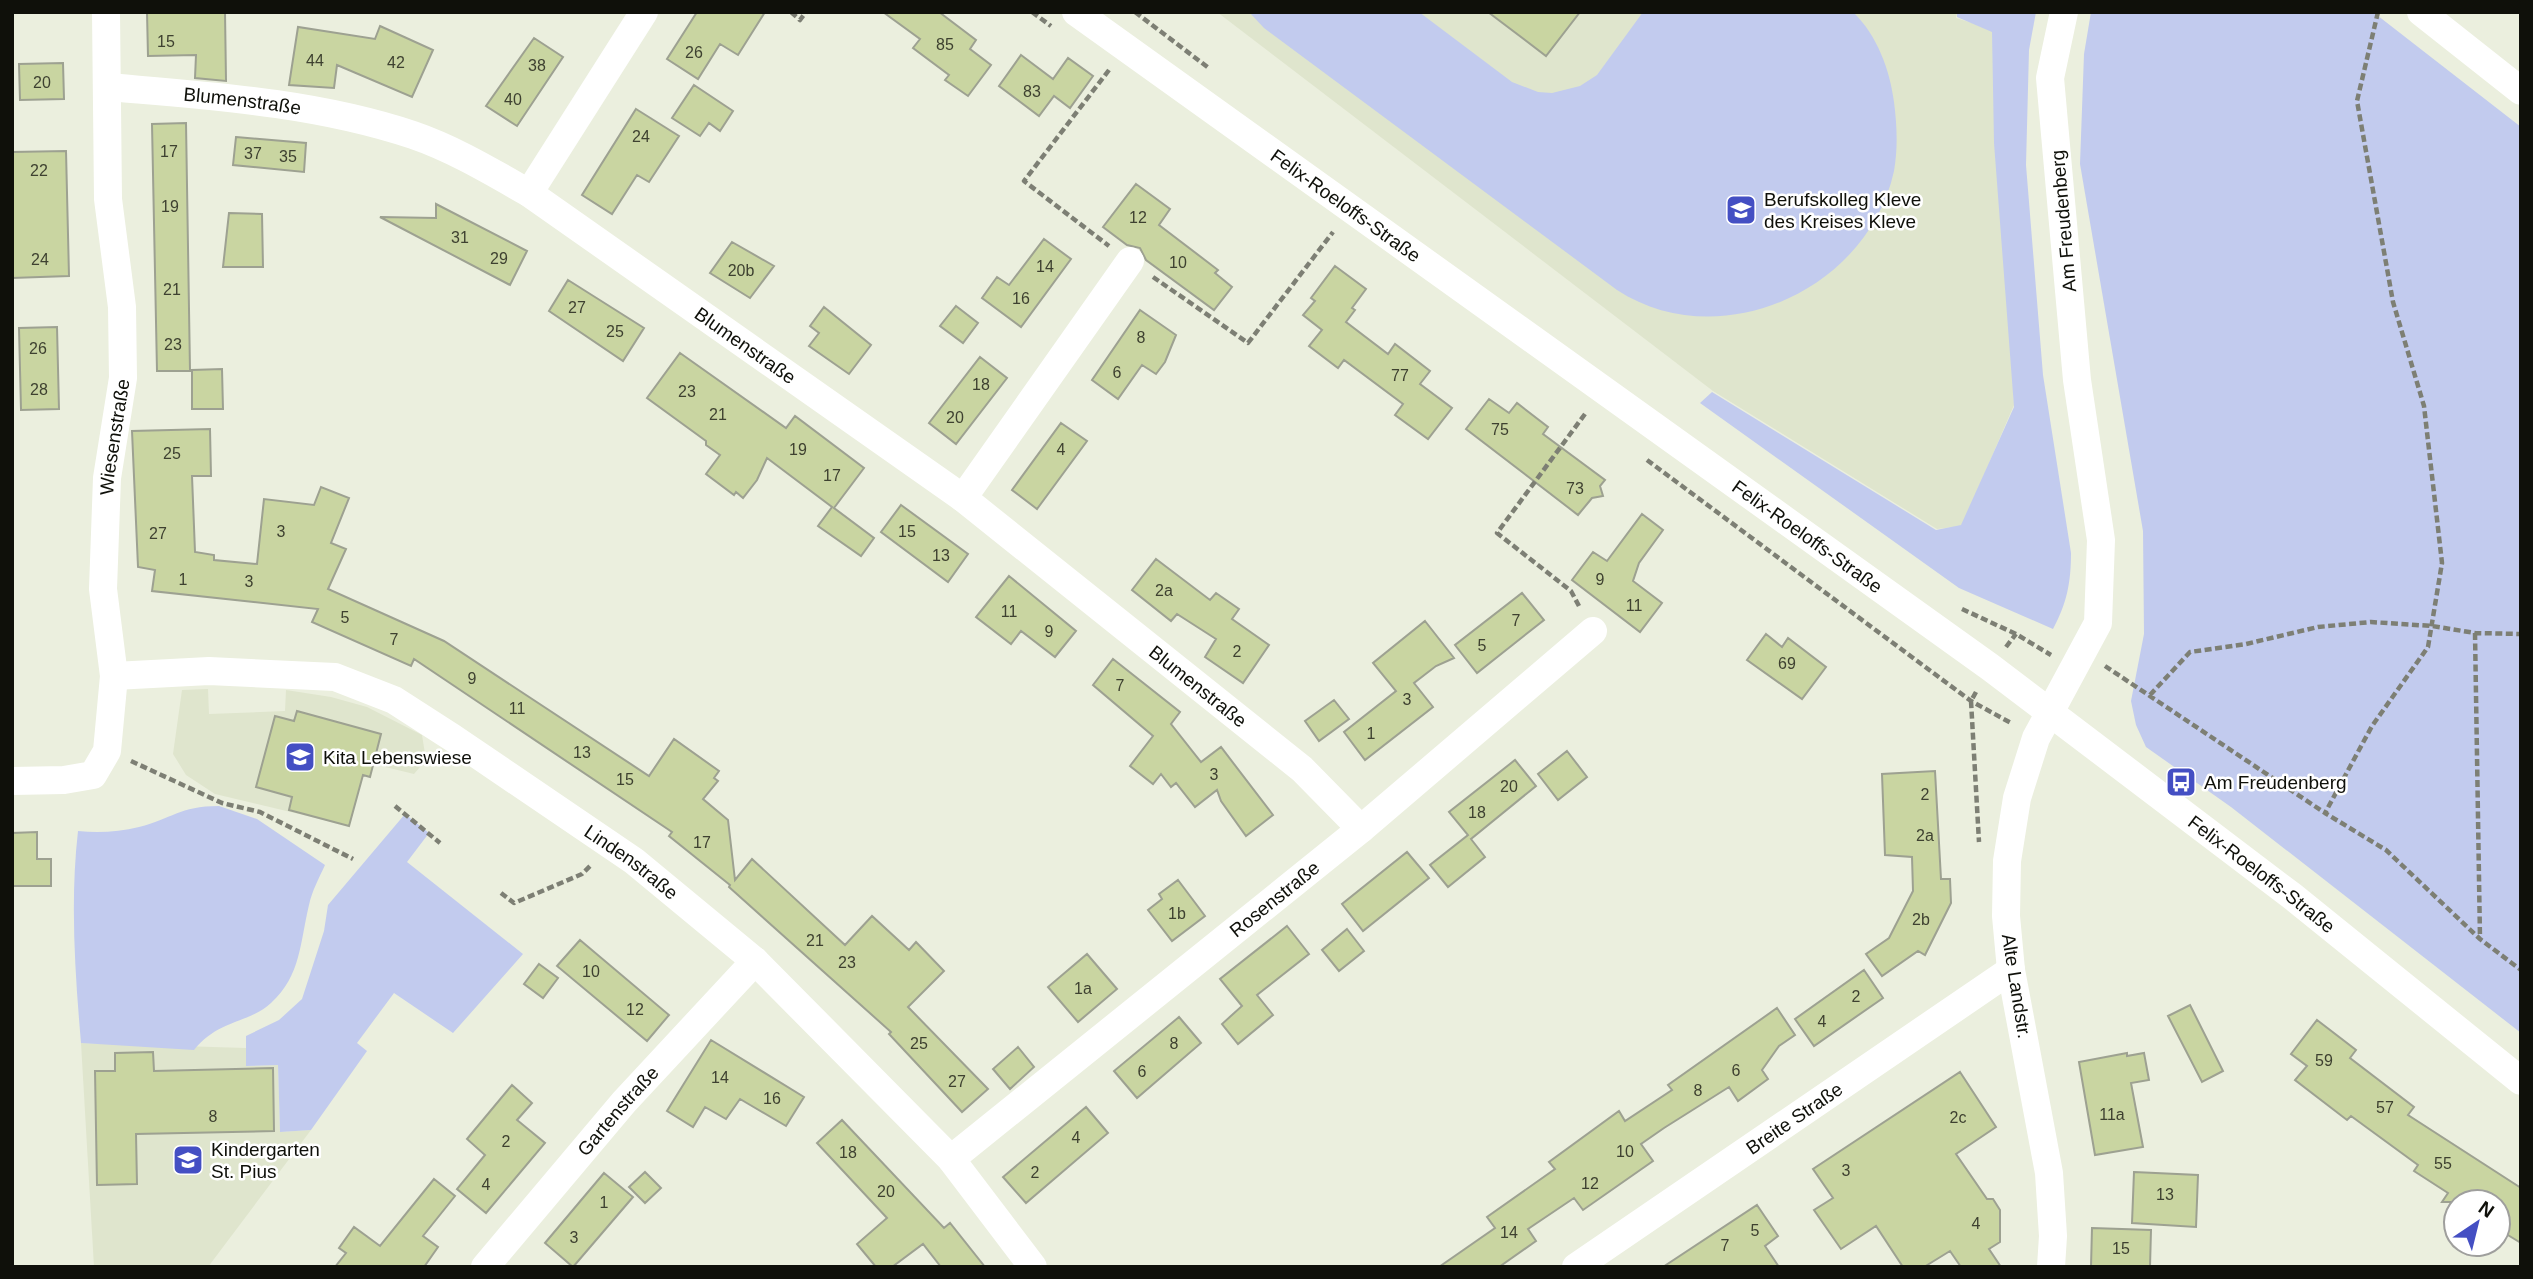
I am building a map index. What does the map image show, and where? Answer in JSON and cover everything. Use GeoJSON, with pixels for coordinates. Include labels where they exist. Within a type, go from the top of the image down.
{"type":"FeatureCollection","features":[{"type":"Feature","properties":{"kind":"street","name":"Wiesenstraße"},"geometry":{"type":"LineString","coordinates":[[106,12],[108,199],[122,307],[123,378],[107,478],[103,589],[114,676],[107,751]]}},
{"type":"Feature","properties":{"kind":"street"},"geometry":{"type":"LineString","coordinates":[[528,193],[644,12]]}},
{"type":"Feature","properties":{"kind":"street","name":"Felix-Roeloffs-Straße"},"geometry":{"type":"LineString","coordinates":[[1076,12],[2049,711],[2292,895],[2521,1081]]}},
{"type":"Feature","properties":{"kind":"street","name":"Am Freudenberg"},"geometry":{"type":"LineString","coordinates":[[2049,711],[2079,662],[2098,623],[2101,540],[2077,380],[2050,78],[2064,12]]}},
{"type":"Feature","properties":{"kind":"street"},"geometry":{"type":"LineString","coordinates":[[2421,12],[2521,91]]}},
{"type":"Feature","properties":{"kind":"street","name":"Blumenstraße"},"geometry":{"type":"LineString","coordinates":[[107,87],[228,97],[339,114],[416,136],[478,164],[528,193],[963,498],[1302,769],[1361,829]]}},
{"type":"Feature","properties":{"kind":"street"},"geometry":{"type":"LineString","coordinates":[[963,498],[1130,261]]}},
{"type":"Feature","properties":{"kind":"street","name":"Rosenstraße"},"geometry":{"type":"LineString","coordinates":[[951,1158],[1361,829],[1593,631]]}},
{"type":"Feature","properties":{"kind":"street","name":"Lindenstraße"},"geometry":{"type":"LineString","coordinates":[[114,676],[209,671],[335,677],[394,700],[611,845],[755,961],[951,1158],[1033,1267]]}},
{"type":"Feature","properties":{"kind":"street","name":"Alte Landstr."},"geometry":{"type":"LineString","coordinates":[[2049,711],[2036,738],[2009,832],[2006,916],[2011,970],[2049,1173],[2053,1236],[2051,1267]]}},
{"type":"Feature","properties":{"kind":"street"},"geometry":{"type":"LineString","coordinates":[[12,781],[64,780],[93,775],[107,751]]}},
{"type":"Feature","properties":{"kind":"street","name":"Gartenstraße"},"geometry":{"type":"LineString","coordinates":[[485,1267],[624,1102],[755,961]]}},
{"type":"Feature","properties":{"kind":"street","name":"Breite Straße"},"geometry":{"type":"LineString","coordinates":[[1576,1267],[2011,970]]}},
{"type":"Feature","properties":{"kind":"path"},"geometry":{"type":"LineString","coordinates":[[790,12],[800,20],[806,12]]}},
{"type":"Feature","properties":{"kind":"path"},"geometry":{"type":"LineString","coordinates":[[2325,813],[2372,726],[2428,647],[2442,563],[2424,406],[2393,302],[2357,102],[2378,12]]}},
{"type":"Feature","properties":{"kind":"path"},"geometry":{"type":"LineString","coordinates":[[1109,70],[1024,181],[1130,261],[1248,342],[1333,232]]}},
{"type":"Feature","properties":{"kind":"path"},"geometry":{"type":"LineString","coordinates":[[1585,414],[1497,533],[1571,591],[1593,631]]}},
{"type":"Feature","properties":{"kind":"path"},"geometry":{"type":"LineString","coordinates":[[2150,695],[2190,652],[2246,644],[2318,627],[2371,622],[2432,626],[2475,633],[2521,634]]}},
{"type":"Feature","properties":{"kind":"path"},"geometry":{"type":"LineString","coordinates":[[2475,633],[2480,939]]}},
{"type":"Feature","properties":{"kind":"path"},"geometry":{"type":"LineString","coordinates":[[2016,634],[2150,695],[2325,813],[2386,850],[2480,939],[2521,970]]}},
{"type":"Feature","properties":{"kind":"path"},"geometry":{"type":"LineString","coordinates":[[107,751],[222,803],[260,812],[353,859]]}},
{"type":"Feature","properties":{"kind":"path"},"geometry":{"type":"LineString","coordinates":[[395,806],[440,843]]}},
{"type":"Feature","properties":{"kind":"path"},"geometry":{"type":"LineString","coordinates":[[501,893],[514,902],[557,885],[582,874],[611,845]]}},
{"type":"Feature","properties":{"kind":"shaded area","name":"Berufskolleg Kleve des Kreises Kleve"},"geometry":{"type":"Polygon","coordinates":[[[1217,12],[1957,12],[1956,18],[1995,30],[2014,405],[1962,526],[1937,529],[1713,391],[1217,12]]]}},
{"type":"Feature","properties":{"kind":"shaded area"},"geometry":{"type":"Polygon","coordinates":[[[1249,12],[1419,12],[1512,82],[1538,92],[1552,93],[1580,86],[1597,75],[1643,12],[1853,12],[1875,42],[1889,78],[1896,128],[1894,171],[1879,213],[1854,249],[1822,279],[1784,300],[1743,313],[1700,316],[1657,309],[1617,290],[1264,28],[1249,12]]]}},
{"type":"Feature","properties":{"kind":"shaded area"},"geometry":{"type":"Polygon","coordinates":[[[1957,12],[2036,12],[2029,50],[2026,165],[2043,375],[2071,553],[2067,592],[2053,629],[1959,588],[1700,403],[1712,392],[1936,530],[1961,525],[2014,407],[1994,143],[1992,32],[1957,17],[1957,12]]]}},
{"type":"Feature","properties":{"kind":"shaded area"},"geometry":{"type":"Polygon","coordinates":[[[2091,12],[2373,12],[2521,127],[2521,1033],[2231,807],[2146,747],[2136,725],[2131,701],[2144,634],[2143,531],[2080,164],[2084,54],[2091,12]]]}},
{"type":"Feature","properties":{"kind":"shaded area","name":"Kita Lebenswiese"},"geometry":{"type":"Polygon","coordinates":[[[208,689],[209,714],[285,711],[286,690],[331,697],[367,707],[422,735],[426,760],[414,774],[373,764],[370,777],[363,776],[349,826],[215,794],[186,775],[173,754],[182,690],[208,689]]]}},
{"type":"Feature","properties":{"kind":"shaded area"},"geometry":{"type":"Polygon","coordinates":[[[219,806],[257,819],[325,865],[310,900],[298,958],[288,982],[281,993],[262,1010],[223,1027],[194,1050],[81,1043],[74,910],[78,831],[108,832],[131,829],[194,808],[219,806]]]}},
{"type":"Feature","properties":{"kind":"shaded area"},"geometry":{"type":"Polygon","coordinates":[[[405,814],[429,833],[407,862],[523,954],[453,1033],[394,993],[357,1043],[367,1051],[311,1130],[280,1132],[278,1065],[246,1066],[246,1036],[279,1020],[302,999],[324,931],[328,905],[405,814]]]}},
{"type":"Feature","properties":{"kind":"shaded area","name":"Kindergarten St. Pius"},"geometry":{"type":"Polygon","coordinates":[[[81,1043],[246,1048],[247,1066],[278,1065],[280,1132],[311,1130],[208,1267],[94,1267],[81,1043]]]}},
{"type":"Feature","properties":{"kind":"building"},"geometry":{"type":"Polygon","coordinates":[[[147,12],[225,12],[226,81],[195,78],[196,55],[148,56],[147,12]]]}},
{"type":"Feature","properties":{"kind":"building"},"geometry":{"type":"Polygon","coordinates":[[[697,12],[765,12],[738,55],[720,44],[698,79],[667,59],[697,12]]]}},
{"type":"Feature","properties":{"kind":"building"},"geometry":{"type":"Polygon","coordinates":[[[883,12],[939,12],[976,40],[970,49],[991,65],[968,96],[945,80],[949,75],[913,48],[920,39],[883,12]]]}},
{"type":"Feature","properties":{"kind":"building"},"geometry":{"type":"Polygon","coordinates":[[[1488,12],[1580,12],[1546,56],[1488,12]]]}},
{"type":"Feature","properties":{"kind":"building"},"geometry":{"type":"Polygon","coordinates":[[[380,26],[433,50],[412,97],[337,65],[334,88],[289,85],[298,27],[375,39],[380,26]]]}},
{"type":"Feature","properties":{"kind":"building"},"geometry":{"type":"Polygon","coordinates":[[[534,38],[563,57],[517,126],[486,106],[534,38]]]}},
{"type":"Feature","properties":{"kind":"building"},"geometry":{"type":"Polygon","coordinates":[[[1021,55],[1053,79],[1068,58],[1093,76],[1070,108],[1054,96],[1039,116],[999,86],[1021,55]]]}},
{"type":"Feature","properties":{"kind":"building"},"geometry":{"type":"Polygon","coordinates":[[[63,63],[64,99],[20,100],[19,64],[63,63]]]}},
{"type":"Feature","properties":{"kind":"building"},"geometry":{"type":"Polygon","coordinates":[[[694,85],[733,111],[720,131],[709,123],[700,136],[672,118],[694,85]]]}},
{"type":"Feature","properties":{"kind":"building"},"geometry":{"type":"Polygon","coordinates":[[[636,109],[679,136],[649,182],[637,175],[612,214],[582,195],[636,109]]]}},
{"type":"Feature","properties":{"kind":"building"},"geometry":{"type":"Polygon","coordinates":[[[186,123],[190,371],[157,371],[152,124],[186,123]]]}},
{"type":"Feature","properties":{"kind":"building"},"geometry":{"type":"Polygon","coordinates":[[[236,137],[306,143],[304,172],[233,165],[236,137]]]}},
{"type":"Feature","properties":{"kind":"building"},"geometry":{"type":"Polygon","coordinates":[[[66,151],[69,276],[12,278],[12,152],[66,151]]]}},
{"type":"Feature","properties":{"kind":"building"},"geometry":{"type":"Polygon","coordinates":[[[1136,184],[1170,209],[1159,225],[1218,270],[1215,273],[1232,287],[1214,310],[1146,260],[1140,248],[1127,245],[1103,227],[1136,184]]]}},
{"type":"Feature","properties":{"kind":"building"},"geometry":{"type":"Polygon","coordinates":[[[436,204],[527,251],[510,285],[380,217],[436,218],[436,204]]]}},
{"type":"Feature","properties":{"kind":"building"},"geometry":{"type":"Polygon","coordinates":[[[229,213],[262,214],[263,267],[223,267],[229,213]]]}},
{"type":"Feature","properties":{"kind":"building"},"geometry":{"type":"Polygon","coordinates":[[[1044,239],[1071,259],[1021,327],[982,298],[997,277],[1009,285],[1044,239]]]}},
{"type":"Feature","properties":{"kind":"building"},"geometry":{"type":"Polygon","coordinates":[[[732,242],[774,266],[750,298],[710,273],[732,242]]]}},
{"type":"Feature","properties":{"kind":"building"},"geometry":{"type":"Polygon","coordinates":[[[1335,266],[1366,289],[1352,308],[1355,310],[1346,322],[1388,354],[1395,344],[1430,371],[1420,384],[1452,408],[1428,439],[1395,415],[1403,404],[1344,360],[1338,368],[1309,346],[1322,330],[1303,315],[1315,301],[1311,298],[1335,266]]]}},
{"type":"Feature","properties":{"kind":"building"},"geometry":{"type":"Polygon","coordinates":[[[568,280],[644,328],[623,361],[549,311],[568,280]]]}},
{"type":"Feature","properties":{"kind":"building"},"geometry":{"type":"Polygon","coordinates":[[[956,306],[978,323],[963,343],[940,326],[956,306]]]}},
{"type":"Feature","properties":{"kind":"building"},"geometry":{"type":"Polygon","coordinates":[[[824,307],[871,345],[849,374],[809,346],[819,333],[810,326],[824,307]]]}},
{"type":"Feature","properties":{"kind":"building"},"geometry":{"type":"Polygon","coordinates":[[[1140,310],[1176,335],[1165,362],[1156,374],[1142,365],[1118,399],[1092,380],[1140,310]]]}},
{"type":"Feature","properties":{"kind":"building"},"geometry":{"type":"Polygon","coordinates":[[[57,327],[59,409],[21,410],[19,328],[57,327]]]}},
{"type":"Feature","properties":{"kind":"building"},"geometry":{"type":"Polygon","coordinates":[[[680,353],[786,428],[795,416],[864,468],[834,508],[874,538],[861,556],[818,526],[832,507],[767,458],[757,480],[743,498],[736,492],[734,495],[706,474],[720,455],[706,445],[706,441],[647,398],[680,353]]]}},
{"type":"Feature","properties":{"kind":"building"},"geometry":{"type":"Polygon","coordinates":[[[980,357],[1007,378],[956,444],[929,423],[980,357]]]}},
{"type":"Feature","properties":{"kind":"building"},"geometry":{"type":"Polygon","coordinates":[[[222,369],[223,409],[192,409],[192,370],[222,369]]]}},
{"type":"Feature","properties":{"kind":"building"},"geometry":{"type":"Polygon","coordinates":[[[1489,399],[1509,413],[1517,403],[1548,427],[1543,434],[1605,480],[1600,486],[1603,496],[1592,498],[1578,515],[1466,429],[1489,399]]]}},
{"type":"Feature","properties":{"kind":"building"},"geometry":{"type":"Polygon","coordinates":[[[1061,423],[1087,441],[1037,509],[1012,490],[1061,423]]]}},
{"type":"Feature","properties":{"kind":"building"},"geometry":{"type":"Polygon","coordinates":[[[210,429],[211,476],[192,476],[195,552],[214,555],[214,560],[257,564],[264,499],[314,505],[321,487],[349,498],[331,543],[346,549],[328,589],[444,641],[649,776],[674,739],[719,771],[714,778],[718,781],[703,799],[728,820],[735,880],[752,859],[845,945],[872,916],[909,950],[916,942],[944,971],[908,1007],[988,1089],[962,1112],[889,1034],[891,1032],[729,887],[730,885],[669,836],[672,832],[414,659],[411,666],[312,622],[318,609],[152,591],[155,570],[138,567],[132,431],[210,429]]]}},
{"type":"Feature","properties":{"kind":"building"},"geometry":{"type":"Polygon","coordinates":[[[901,505],[968,554],[948,582],[881,532],[901,505]]]}},
{"type":"Feature","properties":{"kind":"building"},"geometry":{"type":"Polygon","coordinates":[[[1642,514],[1663,530],[1639,563],[1633,581],[1662,603],[1640,632],[1572,580],[1593,552],[1607,561],[1642,514]]]}},
{"type":"Feature","properties":{"kind":"building"},"geometry":{"type":"Polygon","coordinates":[[[1156,559],[1210,600],[1216,593],[1239,609],[1232,619],[1269,645],[1243,683],[1205,657],[1216,639],[1177,614],[1171,621],[1132,590],[1156,559]]]}},
{"type":"Feature","properties":{"kind":"building"},"geometry":{"type":"Polygon","coordinates":[[[1009,576],[1076,631],[1055,657],[1021,631],[1011,644],[976,617],[1009,576]]]}},
{"type":"Feature","properties":{"kind":"building"},"geometry":{"type":"Polygon","coordinates":[[[1522,593],[1544,620],[1477,673],[1455,645],[1522,593]]]}},
{"type":"Feature","properties":{"kind":"building"},"geometry":{"type":"Polygon","coordinates":[[[1425,621],[1454,658],[1436,666],[1414,683],[1433,707],[1365,760],[1344,732],[1396,691],[1373,663],[1425,621]]]}},
{"type":"Feature","properties":{"kind":"building"},"geometry":{"type":"Polygon","coordinates":[[[1766,634],[1782,647],[1788,638],[1826,667],[1802,699],[1747,660],[1766,634]]]}},
{"type":"Feature","properties":{"kind":"building"},"geometry":{"type":"Polygon","coordinates":[[[1113,659],[1180,712],[1171,724],[1201,762],[1221,747],[1273,815],[1246,836],[1221,801],[1217,790],[1195,807],[1176,783],[1171,787],[1161,774],[1153,784],[1130,766],[1153,736],[1093,685],[1113,659]]]}},
{"type":"Feature","properties":{"kind":"building"},"geometry":{"type":"Polygon","coordinates":[[[1334,700],[1349,719],[1319,741],[1305,721],[1334,700]]]}},
{"type":"Feature","properties":{"kind":"building"},"geometry":{"type":"Polygon","coordinates":[[[297,711],[381,734],[370,777],[363,775],[349,826],[289,810],[292,797],[256,787],[275,716],[294,721],[297,711]]]}},
{"type":"Feature","properties":{"kind":"building"},"geometry":{"type":"Polygon","coordinates":[[[1567,751],[1587,777],[1558,800],[1538,774],[1567,751]]]}},
{"type":"Feature","properties":{"kind":"building"},"geometry":{"type":"Polygon","coordinates":[[[1515,760],[1536,786],[1471,839],[1485,857],[1448,887],[1430,865],[1468,835],[1449,812],[1515,760]]]}},
{"type":"Feature","properties":{"kind":"building"},"geometry":{"type":"Polygon","coordinates":[[[1935,771],[1941,879],[1950,879],[1951,903],[1925,955],[1918,951],[1882,976],[1866,954],[1889,938],[1913,891],[1912,857],[1885,855],[1882,774],[1935,771]]]}},
{"type":"Feature","properties":{"kind":"building"},"geometry":{"type":"Polygon","coordinates":[[[37,832],[37,859],[51,859],[51,886],[12,886],[12,833],[37,832]]]}},
{"type":"Feature","properties":{"kind":"building"},"geometry":{"type":"Polygon","coordinates":[[[1407,852],[1429,878],[1363,931],[1342,904],[1407,852]]]}},
{"type":"Feature","properties":{"kind":"building"},"geometry":{"type":"Polygon","coordinates":[[[1178,880],[1205,916],[1172,941],[1148,910],[1162,899],[1159,894],[1178,880]]]}},
{"type":"Feature","properties":{"kind":"building"},"geometry":{"type":"Polygon","coordinates":[[[1287,926],[1309,954],[1257,995],[1273,1015],[1238,1044],[1222,1024],[1242,1006],[1220,979],[1287,926]]]}},
{"type":"Feature","properties":{"kind":"building"},"geometry":{"type":"Polygon","coordinates":[[[1347,929],[1364,951],[1339,971],[1322,950],[1347,929]]]}},
{"type":"Feature","properties":{"kind":"building"},"geometry":{"type":"Polygon","coordinates":[[[580,940],[669,1015],[647,1041],[557,966],[580,940]]]}},
{"type":"Feature","properties":{"kind":"building"},"geometry":{"type":"Polygon","coordinates":[[[1087,954],[1117,989],[1078,1022],[1048,987],[1087,954]]]}},
{"type":"Feature","properties":{"kind":"building"},"geometry":{"type":"Polygon","coordinates":[[[539,964],[558,978],[543,998],[524,984],[539,964]]]}},
{"type":"Feature","properties":{"kind":"building"},"geometry":{"type":"Polygon","coordinates":[[[1864,970],[1883,998],[1814,1046],[1795,1019],[1864,970]]]}},
{"type":"Feature","properties":{"kind":"building"},"geometry":{"type":"Polygon","coordinates":[[[2190,1005],[2223,1071],[2202,1082],[2168,1016],[2190,1005]]]}},
{"type":"Feature","properties":{"kind":"building"},"geometry":{"type":"Polygon","coordinates":[[[1777,1008],[1795,1035],[1779,1046],[1762,1070],[1768,1079],[1738,1101],[1729,1087],[1641,1144],[1653,1161],[1583,1210],[1574,1198],[1528,1229],[1536,1241],[1499,1267],[1439,1267],[1495,1228],[1487,1217],[1555,1169],[1549,1162],[1619,1111],[1625,1121],[1672,1090],[1668,1085],[1777,1008]]]}},
{"type":"Feature","properties":{"kind":"building"},"geometry":{"type":"Polygon","coordinates":[[[1179,1017],[1201,1043],[1137,1098],[1114,1071],[1179,1017]]]}},
{"type":"Feature","properties":{"kind":"building"},"geometry":{"type":"Polygon","coordinates":[[[2317,1020],[2356,1050],[2350,1058],[2414,1107],[2408,1115],[2521,1188],[2521,1243],[2512,1238],[2512,1188],[2442,1189],[2414,1171],[2418,1165],[2351,1116],[2347,1120],[2295,1080],[2307,1066],[2291,1054],[2317,1020]]]}},
{"type":"Feature","properties":{"kind":"building"},"geometry":{"type":"Polygon","coordinates":[[[711,1040],[804,1097],[786,1126],[740,1099],[726,1119],[705,1107],[693,1127],[667,1111],[711,1040]]]}},
{"type":"Feature","properties":{"kind":"building"},"geometry":{"type":"Polygon","coordinates":[[[1018,1047],[1034,1067],[1010,1089],[993,1069],[1018,1047]]]}},
{"type":"Feature","properties":{"kind":"building"},"geometry":{"type":"Polygon","coordinates":[[[153,1052],[154,1071],[273,1068],[274,1131],[136,1134],[137,1184],[97,1185],[95,1071],[115,1071],[115,1053],[153,1052]]]}},
{"type":"Feature","properties":{"kind":"building"},"geometry":{"type":"Polygon","coordinates":[[[2127,1053],[2127,1056],[2144,1053],[2149,1080],[2131,1083],[2143,1147],[2095,1155],[2079,1062],[2127,1053]]]}},
{"type":"Feature","properties":{"kind":"building"},"geometry":{"type":"Polygon","coordinates":[[[1960,1072],[1996,1127],[1956,1154],[1987,1199],[1993,1199],[2000,1210],[2000,1242],[1989,1249],[2001,1267],[1961,1267],[1950,1251],[1924,1267],[1903,1267],[1876,1226],[1841,1249],[1814,1210],[1833,1198],[1813,1169],[1960,1072]]]}},
{"type":"Feature","properties":{"kind":"building"},"geometry":{"type":"Polygon","coordinates":[[[512,1085],[532,1103],[517,1120],[545,1143],[486,1213],[457,1189],[485,1155],[467,1139],[512,1085]]]}},
{"type":"Feature","properties":{"kind":"building"},"geometry":{"type":"Polygon","coordinates":[[[1086,1107],[1108,1133],[1026,1203],[1003,1177],[1086,1107]]]}},
{"type":"Feature","properties":{"kind":"building"},"geometry":{"type":"Polygon","coordinates":[[[842,1120],[944,1228],[950,1223],[985,1267],[941,1267],[923,1244],[892,1267],[876,1267],[857,1244],[887,1218],[817,1143],[842,1120]]]}},
{"type":"Feature","properties":{"kind":"building"},"geometry":{"type":"Polygon","coordinates":[[[645,1172],[661,1188],[645,1203],[629,1187],[645,1172]]]}},
{"type":"Feature","properties":{"kind":"building"},"geometry":{"type":"Polygon","coordinates":[[[2134,1172],[2198,1175],[2196,1227],[2132,1223],[2134,1172]]]}},
{"type":"Feature","properties":{"kind":"building"},"geometry":{"type":"Polygon","coordinates":[[[604,1173],[633,1197],[573,1267],[545,1243],[604,1173]]]}},
{"type":"Feature","properties":{"kind":"building"},"geometry":{"type":"Polygon","coordinates":[[[434,1179],[455,1196],[423,1236],[438,1247],[424,1267],[335,1267],[346,1253],[339,1248],[354,1227],[380,1246],[434,1179]]]}},
{"type":"Feature","properties":{"kind":"building"},"geometry":{"type":"Polygon","coordinates":[[[1757,1205],[1778,1236],[1765,1246],[1779,1267],[1663,1267],[1757,1205]]]}},
{"type":"Feature","properties":{"kind":"building"},"geometry":{"type":"Polygon","coordinates":[[[2092,1228],[2151,1230],[2150,1267],[2091,1267],[2092,1228]]]}},
{"type":"Feature","properties":{"kind":"place","name":"Berufskolleg Kleve des Kreises Kleve"},"geometry":{"type":"Point","coordinates":[1741,210]}},
{"type":"Feature","properties":{"kind":"place","name":"Kita Lebenswiese"},"geometry":{"type":"Point","coordinates":[300,757]}},
{"type":"Feature","properties":{"kind":"place","name":"Am Freudenberg"},"geometry":{"type":"Point","coordinates":[2181,782]}},
{"type":"Feature","properties":{"kind":"place","name":"Kindergarten St. Pius"},"geometry":{"type":"Point","coordinates":[188,1160]}}]}
